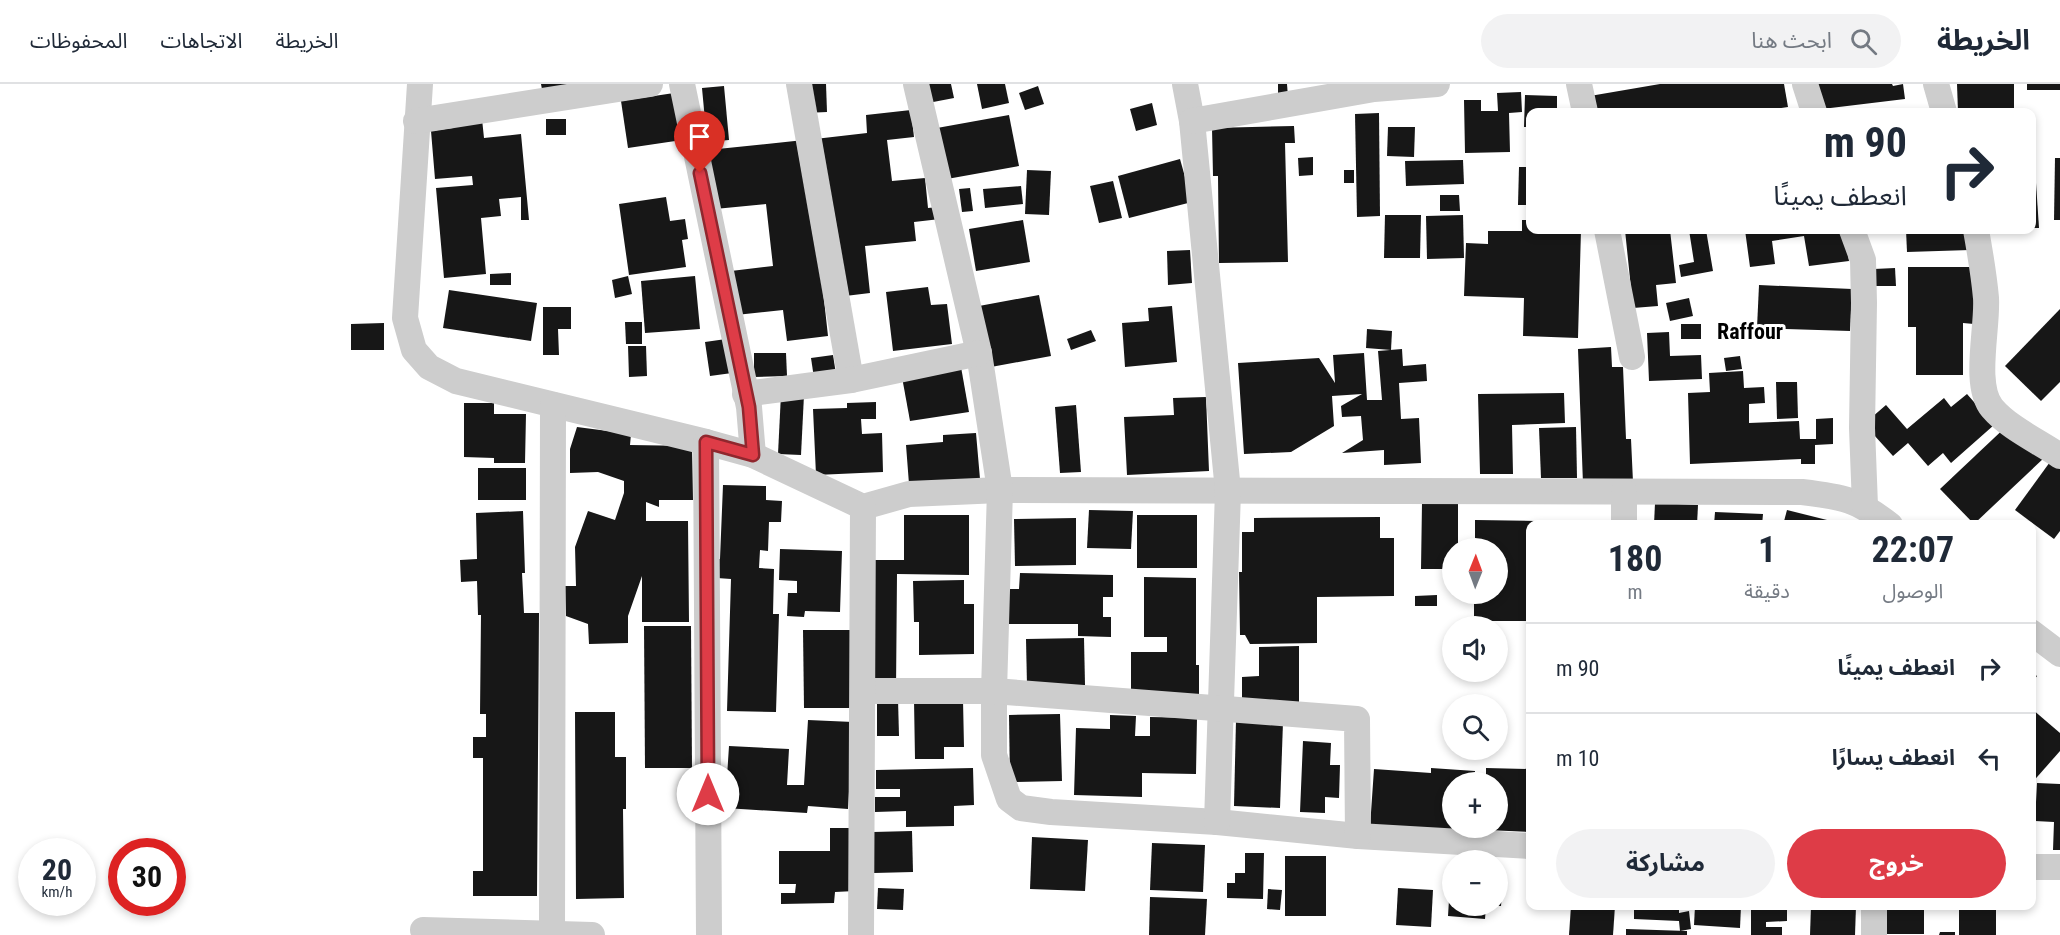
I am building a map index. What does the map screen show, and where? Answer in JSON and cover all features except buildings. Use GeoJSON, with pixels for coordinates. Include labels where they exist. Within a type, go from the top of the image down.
{"type":"FeatureCollection","features":[{"type":"Feature","properties":{"kind":"street"},"geometry":{"type":"LineString","coordinates":[[420,84],[405,318],[414,350],[429,367],[456,381],[753,455],[863,507],[909,494],[1000,490],[1802,492],[1839,496],[1865,506],[1883,520]]}},
{"type":"Feature","properties":{"kind":"street"},"geometry":{"type":"LineString","coordinates":[[416,121],[646,84]]}},
{"type":"Feature","properties":{"kind":"street"},"geometry":{"type":"LineString","coordinates":[[682,84],[749,407],[753,455]]}},
{"type":"Feature","properties":{"kind":"street"},"geometry":{"type":"LineString","coordinates":[[799,84],[851,380]]}},
{"type":"Feature","properties":{"kind":"street"},"geometry":{"type":"LineString","coordinates":[[916,84],[979,353],[1000,490],[994,755],[1009,799],[1021,808],[1051,812],[1217,822],[1358,836],[1526,846]]}},
{"type":"Feature","properties":{"kind":"street"},"geometry":{"type":"LineString","coordinates":[[1185,84],[1192,121],[1228,491],[1217,822]]}},
{"type":"Feature","properties":{"kind":"street"},"geometry":{"type":"LineString","coordinates":[[1192,121],[1374,89],[1437,84]]}},
{"type":"Feature","properties":{"kind":"street"},"geometry":{"type":"LineString","coordinates":[[1579,84],[1583,108]]}},
{"type":"Feature","properties":{"kind":"street"},"geometry":{"type":"LineString","coordinates":[[1805,84],[1813,108]]}},
{"type":"Feature","properties":{"kind":"street"},"geometry":{"type":"LineString","coordinates":[[1936,84],[1943,108]]}},
{"type":"Feature","properties":{"kind":"street"},"geometry":{"type":"LineString","coordinates":[[1608,234],[1632,357]]}},
{"type":"Feature","properties":{"kind":"street"},"geometry":{"type":"LineString","coordinates":[[1853,234],[1863,260],[1862,428],[1865,506]]}},
{"type":"Feature","properties":{"kind":"street"},"geometry":{"type":"LineString","coordinates":[[1977,234],[1986,300],[1984,393],[1991,407],[2007,422],[2060,456]]}},
{"type":"Feature","properties":{"kind":"street"},"geometry":{"type":"LineString","coordinates":[[745,394],[851,380],[979,353]]}},
{"type":"Feature","properties":{"kind":"street"},"geometry":{"type":"LineString","coordinates":[[552,934],[553,405]]}},
{"type":"Feature","properties":{"kind":"street"},"geometry":{"type":"LineString","coordinates":[[706,442],[709,935]]}},
{"type":"Feature","properties":{"kind":"street"},"geometry":{"type":"LineString","coordinates":[[1624,492],[1624,520]]}},
{"type":"Feature","properties":{"kind":"street"},"geometry":{"type":"LineString","coordinates":[[861,935],[864,691],[863,507]]}},
{"type":"Feature","properties":{"kind":"street"},"geometry":{"type":"LineString","coordinates":[[2036,636],[2060,654]]}},
{"type":"Feature","properties":{"kind":"street"},"geometry":{"type":"LineString","coordinates":[[864,691],[994,691],[1357,719],[1358,836]]}},
{"type":"Feature","properties":{"kind":"street"},"geometry":{"type":"LineString","coordinates":[[2036,867],[2060,867]]}},
{"type":"Feature","properties":{"kind":"street"},"geometry":{"type":"LineString","coordinates":[[1874,910],[1874,935]]}},
{"type":"Feature","properties":{"kind":"street"},"geometry":{"type":"LineString","coordinates":[[423,930],[592,935]]}},
{"type":"Feature","properties":{"kind":"district","name":"Raffour"},"geometry":{"type":"Point","coordinates":[1750,331]}},
{"type":"Feature","properties":{"kind":"route"},"geometry":{"type":"LineString","coordinates":[[700,173],[749,407],[753,455],[706,442],[708,794]]}}]}
